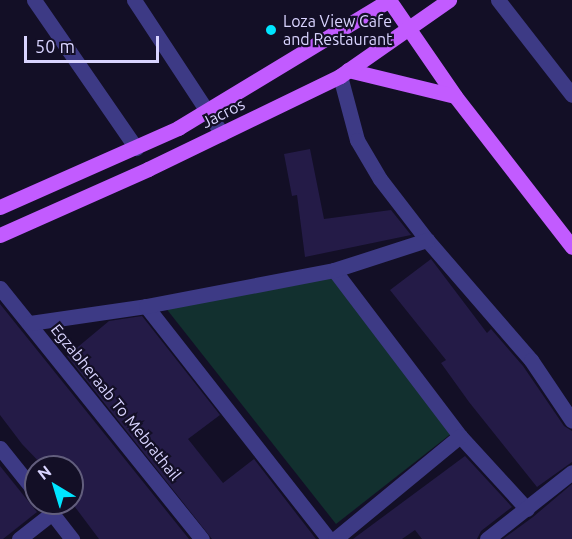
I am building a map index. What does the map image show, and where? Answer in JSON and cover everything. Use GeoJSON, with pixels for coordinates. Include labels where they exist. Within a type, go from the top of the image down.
{"type":"FeatureCollection","features":[{"type":"Feature","properties":{"kind":"main road","name":"Jacros"},"geometry":{"type":"LineString","coordinates":[[0,207],[136,148],[208,112],[389,0]]}},
{"type":"Feature","properties":{"kind":"main road"},"geometry":{"type":"LineString","coordinates":[[389,0],[411,28],[455,96],[572,247]]}},
{"type":"Feature","properties":{"kind":"main road","name":"Jacros"},"geometry":{"type":"LineString","coordinates":[[0,235],[222,134],[344,73],[449,0]]}},
{"type":"Feature","properties":{"kind":"main road"},"geometry":{"type":"LineString","coordinates":[[344,73],[455,96]]}},
{"type":"Feature","properties":{"kind":"street"},"geometry":{"type":"LineString","coordinates":[[34,0],[136,148]]}},
{"type":"Feature","properties":{"kind":"street"},"geometry":{"type":"LineString","coordinates":[[134,0],[222,134]]}},
{"type":"Feature","properties":{"kind":"street"},"geometry":{"type":"LineString","coordinates":[[498,0],[572,95]]}},
{"type":"Feature","properties":{"kind":"street"},"geometry":{"type":"LineString","coordinates":[[344,73],[357,140],[380,179],[427,240],[531,360],[572,422]]}},
{"type":"Feature","properties":{"kind":"street"},"geometry":{"type":"LineString","coordinates":[[30,323],[146,306],[334,270],[427,240]]}},
{"type":"Feature","properties":{"kind":"street"},"geometry":{"type":"LineString","coordinates":[[334,270],[460,436],[527,508]]}},
{"type":"Feature","properties":{"kind":"street","name":"Egzabheraab To Mebrathail"},"geometry":{"type":"LineString","coordinates":[[0,288],[202,539]]}},
{"type":"Feature","properties":{"kind":"street"},"geometry":{"type":"LineString","coordinates":[[146,306],[329,539]]}},
{"type":"Feature","properties":{"kind":"street"},"geometry":{"type":"LineString","coordinates":[[334,539],[460,436]]}},
{"type":"Feature","properties":{"kind":"street"},"geometry":{"type":"LineString","coordinates":[[0,448],[24,478]]}},
{"type":"Feature","properties":{"kind":"street"},"geometry":{"type":"LineString","coordinates":[[487,539],[572,472]]}},
{"type":"Feature","properties":{"kind":"street"},"geometry":{"type":"LineString","coordinates":[[19,539],[41,515]]}},
{"type":"Feature","properties":{"kind":"street"},"geometry":{"type":"LineString","coordinates":[[53,515],[72,539]]}},
{"type":"Feature","properties":{"kind":"green space"},"geometry":{"type":"Polygon","coordinates":[[[327,272],[452,433],[336,524],[165,307],[327,272]]]}},
{"type":"Feature","properties":{"kind":"building"},"geometry":{"type":"Polygon","coordinates":[[[310,149],[324,219],[391,210],[411,235],[305,257],[297,195],[292,196],[284,154],[310,149]]]}},
{"type":"Feature","properties":{"kind":"building"},"geometry":{"type":"Polygon","coordinates":[[[431,259],[487,333],[491,329],[523,366],[564,426],[572,431],[572,462],[537,487],[469,402],[441,363],[446,360],[390,290],[431,259]]]}},
{"type":"Feature","properties":{"kind":"building"},"geometry":{"type":"Polygon","coordinates":[[[0,304],[189,539],[99,539],[81,515],[84,515],[84,455],[33,455],[0,415],[0,304]]]}},
{"type":"Feature","properties":{"kind":"building"},"geometry":{"type":"Polygon","coordinates":[[[142,316],[220,415],[188,439],[223,483],[254,459],[316,539],[212,539],[67,356],[109,321],[142,316]]]}},
{"type":"Feature","properties":{"kind":"building"},"geometry":{"type":"Polygon","coordinates":[[[465,456],[512,507],[481,531],[477,539],[422,539],[415,530],[402,539],[353,539],[465,456]]]}},
{"type":"Feature","properties":{"kind":"building"},"geometry":{"type":"Polygon","coordinates":[[[0,466],[24,496],[24,515],[33,515],[0,539],[0,466]]]}},
{"type":"Feature","properties":{"kind":"building"},"geometry":{"type":"Polygon","coordinates":[[[572,484],[572,539],[503,539],[533,517],[572,484]]]}},
{"type":"Feature","properties":{"kind":"place","name":"Loza View Cafe and Restaurant"},"geometry":{"type":"Point","coordinates":[271,30]}}]}
